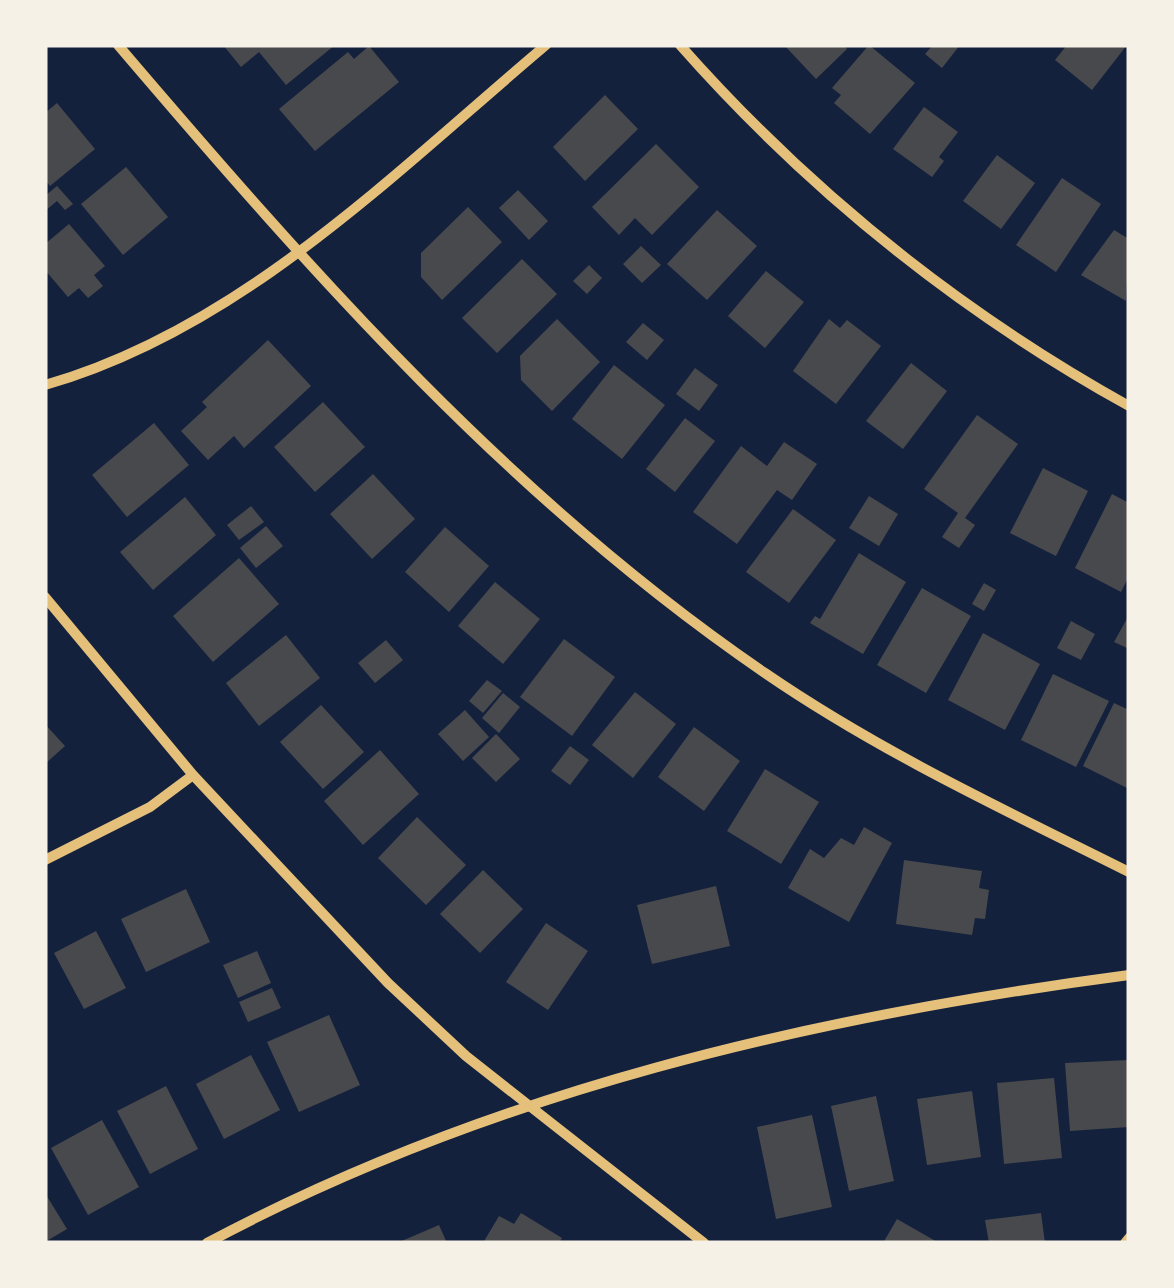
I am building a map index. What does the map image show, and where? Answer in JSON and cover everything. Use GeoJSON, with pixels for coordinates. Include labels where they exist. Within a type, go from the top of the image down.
{"type":"FeatureCollection","features":[{"type":"Feature","properties":{"kind":"street"},"geometry":{"type":"LineString","coordinates":[[118,45],[297,255],[441,406],[559,516],[658,596],[764,673],[901,758],[1129,872]]}},
{"type":"Feature","properties":{"kind":"street"},"geometry":{"type":"LineString","coordinates":[[45,385],[89,372],[165,334],[297,255],[546,45]]}},
{"type":"Feature","properties":{"kind":"street"},"geometry":{"type":"LineString","coordinates":[[680,45],[770,140],[895,249],[1030,346],[1129,406]]}},
{"type":"Feature","properties":{"kind":"street"},"geometry":{"type":"LineString","coordinates":[[45,596],[193,774],[374,970],[466,1056],[704,1243]]}},
{"type":"Feature","properties":{"kind":"street"},"geometry":{"type":"LineString","coordinates":[[45,860],[150,807],[193,774]]}},
{"type":"Feature","properties":{"kind":"street"},"geometry":{"type":"LineString","coordinates":[[206,1243],[322,1188],[527,1105],[795,1032],[1129,975]]}},
{"type":"Feature","properties":{"kind":"building"},"geometry":{"type":"Polygon","coordinates":[[[223,45],[335,45],[286,85],[259,52],[241,67],[223,45]]]}},
{"type":"Feature","properties":{"kind":"building"},"geometry":{"type":"Polygon","coordinates":[[[784,45],[844,45],[847,49],[816,79],[784,45]]]}},
{"type":"Feature","properties":{"kind":"building"},"geometry":{"type":"Polygon","coordinates":[[[869,45],[915,83],[870,134],[834,103],[841,95],[832,88],[869,45]]]}},
{"type":"Feature","properties":{"kind":"building"},"geometry":{"type":"Polygon","coordinates":[[[933,45],[960,45],[942,68],[925,54],[933,45]]]}},
{"type":"Feature","properties":{"kind":"building"},"geometry":{"type":"Polygon","coordinates":[[[1067,45],[1127,45],[1092,90],[1055,60],[1067,45]]]}},
{"type":"Feature","properties":{"kind":"building"},"geometry":{"type":"Polygon","coordinates":[[[369,46],[399,82],[315,151],[279,109],[348,52],[354,59],[369,46]]]}},
{"type":"Feature","properties":{"kind":"building"},"geometry":{"type":"Polygon","coordinates":[[[605,95],[638,129],[585,181],[553,147],[605,95]]]}},
{"type":"Feature","properties":{"kind":"building"},"geometry":{"type":"Polygon","coordinates":[[[57,103],[95,149],[50,186],[45,180],[45,113],[57,103]]]}},
{"type":"Feature","properties":{"kind":"building"},"geometry":{"type":"Polygon","coordinates":[[[924,107],[958,132],[939,157],[944,161],[932,177],[893,149],[924,107]]]}},
{"type":"Feature","properties":{"kind":"building"},"geometry":{"type":"Polygon","coordinates":[[[656,144],[699,187],[652,235],[635,218],[619,235],[592,207],[656,144]]]}},
{"type":"Feature","properties":{"kind":"building"},"geometry":{"type":"Polygon","coordinates":[[[997,155],[1035,183],[1001,229],[963,201],[997,155]]]}},
{"type":"Feature","properties":{"kind":"building"},"geometry":{"type":"Polygon","coordinates":[[[126,167],[168,217],[123,255],[81,204],[126,167]]]}},
{"type":"Feature","properties":{"kind":"building"},"geometry":{"type":"Polygon","coordinates":[[[1062,178],[1101,204],[1056,272],[1016,245],[1062,178]]]}},
{"type":"Feature","properties":{"kind":"building"},"geometry":{"type":"Polygon","coordinates":[[[57,186],[73,204],[65,210],[57,201],[45,211],[45,196],[57,186]]]}},
{"type":"Feature","properties":{"kind":"building"},"geometry":{"type":"Polygon","coordinates":[[[518,190],[548,221],[529,240],[499,208],[518,190]]]}},
{"type":"Feature","properties":{"kind":"building"},"geometry":{"type":"Polygon","coordinates":[[[468,207],[502,242],[442,300],[421,277],[421,253],[468,207]]]}},
{"type":"Feature","properties":{"kind":"building"},"geometry":{"type":"Polygon","coordinates":[[[717,210],[757,246],[707,300],[667,264],[717,210]]]}},
{"type":"Feature","properties":{"kind":"building"},"geometry":{"type":"Polygon","coordinates":[[[69,224],[105,266],[94,275],[103,286],[88,298],[79,288],[68,297],[45,270],[45,244],[69,224]]]}},
{"type":"Feature","properties":{"kind":"building"},"geometry":{"type":"Polygon","coordinates":[[[1114,230],[1129,239],[1126,301],[1081,275],[1114,230]]]}},
{"type":"Feature","properties":{"kind":"building"},"geometry":{"type":"Polygon","coordinates":[[[641,246],[661,265],[642,283],[623,264],[641,246]]]}},
{"type":"Feature","properties":{"kind":"building"},"geometry":{"type":"Polygon","coordinates":[[[522,259],[557,294],[497,353],[462,318],[522,259]]]}},
{"type":"Feature","properties":{"kind":"building"},"geometry":{"type":"Polygon","coordinates":[[[589,265],[602,278],[587,294],[573,281],[589,265]]]}},
{"type":"Feature","properties":{"kind":"building"},"geometry":{"type":"Polygon","coordinates":[[[766,271],[804,302],[765,348],[728,316],[766,271]]]}},
{"type":"Feature","properties":{"kind":"building"},"geometry":{"type":"Polygon","coordinates":[[[557,319],[600,362],[552,411],[521,380],[520,356],[557,319]]]}},
{"type":"Feature","properties":{"kind":"building"},"geometry":{"type":"Polygon","coordinates":[[[829,319],[840,328],[847,320],[881,346],[836,404],[793,371],[829,319]]]}},
{"type":"Feature","properties":{"kind":"building"},"geometry":{"type":"Polygon","coordinates":[[[643,323],[664,340],[647,360],[626,342],[643,323]]]}},
{"type":"Feature","properties":{"kind":"building"},"geometry":{"type":"Polygon","coordinates":[[[268,340],[311,386],[244,448],[234,436],[208,460],[181,431],[207,407],[202,402],[268,340]]]}},
{"type":"Feature","properties":{"kind":"building"},"geometry":{"type":"Polygon","coordinates":[[[911,363],[947,391],[903,449],[866,421],[911,363]]]}},
{"type":"Feature","properties":{"kind":"building"},"geometry":{"type":"Polygon","coordinates":[[[614,365],[665,405],[622,459],[572,419],[614,365]]]}},
{"type":"Feature","properties":{"kind":"building"},"geometry":{"type":"Polygon","coordinates":[[[695,368],[718,385],[699,411],[676,394],[695,368]]]}},
{"type":"Feature","properties":{"kind":"building"},"geometry":{"type":"Polygon","coordinates":[[[323,402],[365,447],[315,492],[274,447],[323,402]]]}},
{"type":"Feature","properties":{"kind":"building"},"geometry":{"type":"Polygon","coordinates":[[[977,415],[1018,444],[965,518],[975,525],[959,548],[942,537],[958,513],[924,489],[977,415]]]}},
{"type":"Feature","properties":{"kind":"building"},"geometry":{"type":"Polygon","coordinates":[[[685,418],[715,441],[675,492],[646,469],[685,418]]]}},
{"type":"Feature","properties":{"kind":"building"},"geometry":{"type":"Polygon","coordinates":[[[154,423],[189,465],[127,517],[92,475],[154,423]]]}},
{"type":"Feature","properties":{"kind":"building"},"geometry":{"type":"Polygon","coordinates":[[[784,442],[817,464],[792,500],[777,490],[737,544],[693,512],[741,446],[767,466],[784,442]]]}},
{"type":"Feature","properties":{"kind":"building"},"geometry":{"type":"Polygon","coordinates":[[[1043,468],[1088,491],[1056,556],[1010,533],[1043,468]]]}},
{"type":"Feature","properties":{"kind":"building"},"geometry":{"type":"Polygon","coordinates":[[[373,474],[415,519],[372,559],[330,514],[373,474]]]}},
{"type":"Feature","properties":{"kind":"building"},"geometry":{"type":"Polygon","coordinates":[[[1112,494],[1129,503],[1129,576],[1121,592],[1075,568],[1112,494]]]}},
{"type":"Feature","properties":{"kind":"building"},"geometry":{"type":"Polygon","coordinates":[[[869,496],[898,514],[879,546],[849,528],[869,496]]]}},
{"type":"Feature","properties":{"kind":"building"},"geometry":{"type":"Polygon","coordinates":[[[185,497],[216,535],[153,590],[120,552],[185,497]]]}},
{"type":"Feature","properties":{"kind":"building"},"geometry":{"type":"Polygon","coordinates":[[[251,506],[264,522],[239,540],[227,525],[251,506]]]}},
{"type":"Feature","properties":{"kind":"building"},"geometry":{"type":"Polygon","coordinates":[[[793,509],[836,540],[789,603],[746,572],[793,509]]]}},
{"type":"Feature","properties":{"kind":"building"},"geometry":{"type":"Polygon","coordinates":[[[266,526],[283,546],[256,568],[240,548],[266,526]]]}},
{"type":"Feature","properties":{"kind":"building"},"geometry":{"type":"Polygon","coordinates":[[[445,527],[489,566],[449,612],[405,572],[445,527]]]}},
{"type":"Feature","properties":{"kind":"building"},"geometry":{"type":"Polygon","coordinates":[[[859,553],[906,582],[863,654],[810,623],[815,616],[820,619],[859,553]]]}},
{"type":"Feature","properties":{"kind":"building"},"geometry":{"type":"Polygon","coordinates":[[[239,558],[279,604],[213,662],[173,616],[239,558]]]}},
{"type":"Feature","properties":{"kind":"building"},"geometry":{"type":"Polygon","coordinates":[[[495,582],[540,619],[503,664],[458,626],[495,582]]]}},
{"type":"Feature","properties":{"kind":"building"},"geometry":{"type":"Polygon","coordinates":[[[984,583],[996,590],[984,611],[972,604],[984,583]]]}},
{"type":"Feature","properties":{"kind":"building"},"geometry":{"type":"Polygon","coordinates":[[[922,588],[971,616],[926,693],[877,665],[922,588]]]}},
{"type":"Feature","properties":{"kind":"building"},"geometry":{"type":"Polygon","coordinates":[[[1129,615],[1129,649],[1114,642],[1129,615]]]}},
{"type":"Feature","properties":{"kind":"building"},"geometry":{"type":"Polygon","coordinates":[[[1071,621],[1095,634],[1081,660],[1057,648],[1071,621]]]}},
{"type":"Feature","properties":{"kind":"building"},"geometry":{"type":"Polygon","coordinates":[[[983,633],[1040,664],[1005,730],[948,700],[983,633]]]}},
{"type":"Feature","properties":{"kind":"building"},"geometry":{"type":"Polygon","coordinates":[[[286,635],[320,678],[259,726],[226,683],[286,635]]]}},
{"type":"Feature","properties":{"kind":"building"},"geometry":{"type":"Polygon","coordinates":[[[564,639],[615,677],[572,736],[520,697],[564,639]]]}},
{"type":"Feature","properties":{"kind":"building"},"geometry":{"type":"Polygon","coordinates":[[[386,640],[403,660],[375,683],[358,663],[386,640]]]}},
{"type":"Feature","properties":{"kind":"building"},"geometry":{"type":"Polygon","coordinates":[[[1053,674],[1109,701],[1076,767],[1021,740],[1053,674]]]}},
{"type":"Feature","properties":{"kind":"building"},"geometry":{"type":"Polygon","coordinates":[[[487,680],[502,691],[483,713],[469,701],[487,680]]]}},
{"type":"Feature","properties":{"kind":"building"},"geometry":{"type":"Polygon","coordinates":[[[635,692],[676,724],[633,778],[592,745],[635,692]]]}},
{"type":"Feature","properties":{"kind":"building"},"geometry":{"type":"Polygon","coordinates":[[[503,693],[520,707],[499,733],[482,718],[503,693]]]}},
{"type":"Feature","properties":{"kind":"building"},"geometry":{"type":"Polygon","coordinates":[[[1114,703],[1129,710],[1129,789],[1083,766],[1114,703]]]}},
{"type":"Feature","properties":{"kind":"building"},"geometry":{"type":"Polygon","coordinates":[[[321,705],[364,752],[323,789],[280,742],[321,705]]]}},
{"type":"Feature","properties":{"kind":"building"},"geometry":{"type":"Polygon","coordinates":[[[465,710],[489,737],[463,761],[438,734],[465,710]]]}},
{"type":"Feature","properties":{"kind":"building"},"geometry":{"type":"Polygon","coordinates":[[[45,724],[65,746],[45,764],[45,724]]]}},
{"type":"Feature","properties":{"kind":"building"},"geometry":{"type":"Polygon","coordinates":[[[694,727],[740,761],[704,811],[658,777],[694,727]]]}},
{"type":"Feature","properties":{"kind":"building"},"geometry":{"type":"Polygon","coordinates":[[[496,734],[520,759],[496,782],[472,758],[496,734]]]}},
{"type":"Feature","properties":{"kind":"building"},"geometry":{"type":"Polygon","coordinates":[[[570,746],[589,760],[570,785],[551,771],[570,746]]]}},
{"type":"Feature","properties":{"kind":"building"},"geometry":{"type":"Polygon","coordinates":[[[380,750],[419,794],[363,845],[324,801],[380,750]]]}},
{"type":"Feature","properties":{"kind":"building"},"geometry":{"type":"Polygon","coordinates":[[[765,769],[819,802],[781,864],[727,831],[765,769]]]}},
{"type":"Feature","properties":{"kind":"building"},"geometry":{"type":"Polygon","coordinates":[[[417,817],[466,865],[426,905],[378,858],[417,817]]]}},
{"type":"Feature","properties":{"kind":"building"},"geometry":{"type":"Polygon","coordinates":[[[864,827],[892,843],[849,922],[788,888],[810,849],[824,858],[841,838],[854,845],[864,827]]]}},
{"type":"Feature","properties":{"kind":"building"},"geometry":{"type":"Polygon","coordinates":[[[904,860],[982,871],[979,888],[989,890],[985,919],[975,918],[972,935],[896,924],[904,860]]]}},
{"type":"Feature","properties":{"kind":"building"},"geometry":{"type":"Polygon","coordinates":[[[483,870],[523,909],[480,953],[440,914],[483,870]]]}},
{"type":"Feature","properties":{"kind":"building"},"geometry":{"type":"Polygon","coordinates":[[[716,886],[730,946],[652,964],[637,905],[716,886]]]}},
{"type":"Feature","properties":{"kind":"building"},"geometry":{"type":"Polygon","coordinates":[[[186,889],[210,942],[146,972],[121,919],[186,889]]]}},
{"type":"Feature","properties":{"kind":"building"},"geometry":{"type":"Polygon","coordinates":[[[546,923],[588,951],[548,1010],[506,982],[546,923]]]}},
{"type":"Feature","properties":{"kind":"building"},"geometry":{"type":"Polygon","coordinates":[[[96,931],[126,988],[84,1009],[54,953],[96,931]]]}},
{"type":"Feature","properties":{"kind":"building"},"geometry":{"type":"Polygon","coordinates":[[[257,951],[271,983],[238,998],[223,965],[257,951]]]}},
{"type":"Feature","properties":{"kind":"building"},"geometry":{"type":"Polygon","coordinates":[[[272,988],[281,1008],[248,1022],[239,1002],[272,988]]]}},
{"type":"Feature","properties":{"kind":"building"},"geometry":{"type":"Polygon","coordinates":[[[329,1015],[360,1085],[299,1112],[267,1042],[329,1015]]]}},
{"type":"Feature","properties":{"kind":"building"},"geometry":{"type":"Polygon","coordinates":[[[251,1055],[280,1110],[224,1139],[196,1084],[251,1055]]]}},
{"type":"Feature","properties":{"kind":"building"},"geometry":{"type":"Polygon","coordinates":[[[1129,1060],[1129,1127],[1070,1131],[1065,1063],[1129,1060]]]}},
{"type":"Feature","properties":{"kind":"building"},"geometry":{"type":"Polygon","coordinates":[[[1054,1078],[1062,1158],[1004,1164],[997,1083],[1054,1078]]]}},
{"type":"Feature","properties":{"kind":"building"},"geometry":{"type":"Polygon","coordinates":[[[166,1086],[198,1149],[150,1174],[117,1111],[166,1086]]]}},
{"type":"Feature","properties":{"kind":"building"},"geometry":{"type":"Polygon","coordinates":[[[972,1091],[981,1157],[927,1165],[917,1099],[972,1091]]]}},
{"type":"Feature","properties":{"kind":"building"},"geometry":{"type":"Polygon","coordinates":[[[876,1096],[894,1181],[849,1191],[831,1106],[876,1096]]]}},
{"type":"Feature","properties":{"kind":"building"},"geometry":{"type":"Polygon","coordinates":[[[812,1115],[832,1207],[776,1219],[757,1127],[812,1115]]]}},
{"type":"Feature","properties":{"kind":"building"},"geometry":{"type":"Polygon","coordinates":[[[102,1120],[139,1187],[88,1215],[51,1148],[102,1120]]]}},
{"type":"Feature","properties":{"kind":"building"},"geometry":{"type":"Polygon","coordinates":[[[45,1193],[67,1229],[45,1242],[45,1193]]]}},
{"type":"Feature","properties":{"kind":"building"},"geometry":{"type":"Polygon","coordinates":[[[521,1213],[562,1238],[559,1243],[483,1243],[499,1216],[514,1224],[521,1213]]]}},
{"type":"Feature","properties":{"kind":"building"},"geometry":{"type":"Polygon","coordinates":[[[1041,1213],[1045,1243],[989,1243],[985,1220],[1041,1213]]]}},
{"type":"Feature","properties":{"kind":"building"},"geometry":{"type":"Polygon","coordinates":[[[897,1219],[939,1243],[883,1243],[897,1219]]]}},
{"type":"Feature","properties":{"kind":"building"},"geometry":{"type":"Polygon","coordinates":[[[439,1225],[447,1243],[397,1243],[439,1225]]]}}]}
